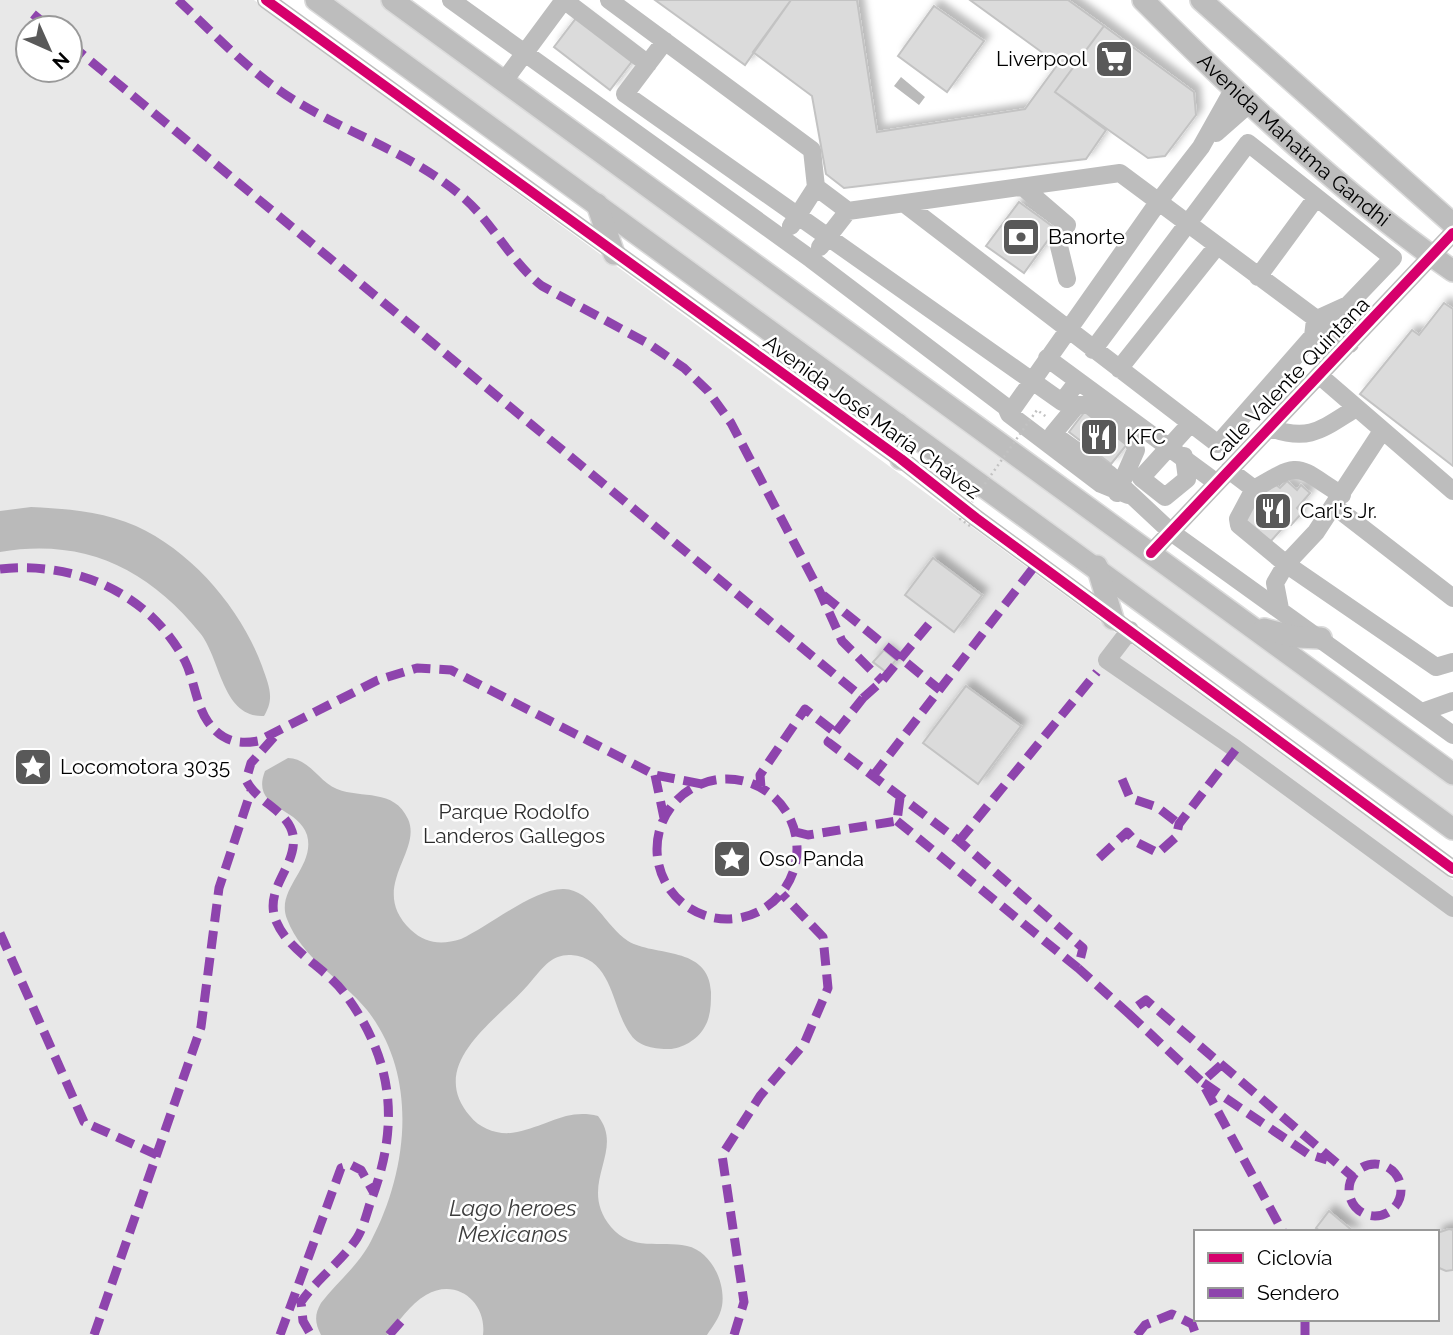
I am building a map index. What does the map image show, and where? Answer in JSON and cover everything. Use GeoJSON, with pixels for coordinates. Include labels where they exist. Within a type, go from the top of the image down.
{"type":"FeatureCollection","features":[{"type":"Feature","properties":{"kind":"main road","name":"Avenida José María Chávez"},"geometry":{"type":"LineString","coordinates":[[316,0],[1097,566],[1453,829]]}},
{"type":"Feature","properties":{"kind":"main road"},"geometry":{"type":"LineString","coordinates":[[392,0],[1453,774]]}},
{"type":"Feature","properties":{"kind":"main road","name":"Avenida Mahatma Gandhi"},"geometry":{"type":"LineString","coordinates":[[1143,0],[1233,90],[1453,271]]}},
{"type":"Feature","properties":{"kind":"main road","name":"Avenida Mahatma Gandhi"},"geometry":{"type":"LineString","coordinates":[[1201,0],[1453,224]]}},
{"type":"Feature","properties":{"kind":"main road"},"geometry":{"type":"LineString","coordinates":[[597,204],[614,254]]}},
{"type":"Feature","properties":{"kind":"main road"},"geometry":{"type":"LineString","coordinates":[[898,424],[901,459]]}},
{"type":"Feature","properties":{"kind":"main road"},"geometry":{"type":"LineString","coordinates":[[1097,566],[1121,624]]}},
{"type":"Feature","properties":{"kind":"main road"},"geometry":{"type":"LineString","coordinates":[[1244,621],[1284,635],[1321,638]]}},
{"type":"Feature","properties":{"kind":"street","name":"Avenida José María Chávez"},"geometry":{"type":"LineString","coordinates":[[266,0],[901,459],[1453,869]]}},
{"type":"Feature","properties":{"kind":"street"},"geometry":{"type":"LineString","coordinates":[[451,0],[811,259],[1010,409],[1101,484],[1122,491]]}},
{"type":"Feature","properties":{"kind":"street"},"geometry":{"type":"LineString","coordinates":[[503,81],[564,0],[648,64]]}},
{"type":"Feature","properties":{"kind":"street"},"geometry":{"type":"LineString","coordinates":[[609,0],[812,150],[816,187],[782,238]]}},
{"type":"Feature","properties":{"kind":"street"},"geometry":{"type":"LineString","coordinates":[[610,113],[665,41]]}},
{"type":"Feature","properties":{"kind":"street"},"geometry":{"type":"LineString","coordinates":[[1010,409],[1159,201],[1201,147],[1233,90]]}},
{"type":"Feature","properties":{"kind":"street"},"geometry":{"type":"LineString","coordinates":[[625,94],[1062,402],[1078,381]]}},
{"type":"Feature","properties":{"kind":"street"},"geometry":{"type":"LineString","coordinates":[[1201,147],[1250,104]]}},
{"type":"Feature","properties":{"kind":"street"},"geometry":{"type":"LineString","coordinates":[[1093,350],[1248,143],[1392,258],[1349,305],[1315,320]]}},
{"type":"Feature","properties":{"kind":"street"},"geometry":{"type":"LineString","coordinates":[[816,187],[848,211],[1120,173],[1350,344]]}},
{"type":"Feature","properties":{"kind":"street"},"geometry":{"type":"LineString","coordinates":[[1024,188],[1067,225],[1058,242],[1067,279]]}},
{"type":"Feature","properties":{"kind":"street"},"geometry":{"type":"LineString","coordinates":[[1258,277],[1317,198]]}},
{"type":"Feature","properties":{"kind":"street"},"geometry":{"type":"LineString","coordinates":[[905,204],[1218,444],[1313,336],[1315,320]]}},
{"type":"Feature","properties":{"kind":"street"},"geometry":{"type":"LineString","coordinates":[[811,259],[848,211]]}},
{"type":"Feature","properties":{"kind":"street","name":"Calle Valente Quintana"},"geometry":{"type":"LineString","coordinates":[[1151,553],[1453,233]]}},
{"type":"Feature","properties":{"kind":"street"},"geometry":{"type":"LineString","coordinates":[[1119,369],[1217,246]]}},
{"type":"Feature","properties":{"kind":"street"},"geometry":{"type":"LineString","coordinates":[[1047,358],[1177,451],[1223,477],[1254,489]]}},
{"type":"Feature","properties":{"kind":"street"},"geometry":{"type":"LineString","coordinates":[[1320,376],[1453,491]]}},
{"type":"Feature","properties":{"kind":"street"},"geometry":{"type":"LineString","coordinates":[[1050,426],[1077,405],[1089,405],[1133,440],[1136,450],[1122,491]]}},
{"type":"Feature","properties":{"kind":"street"},"geometry":{"type":"LineString","coordinates":[[1270,428],[1295,437],[1324,428],[1356,408]]}},
{"type":"Feature","properties":{"kind":"street"},"geometry":{"type":"LineString","coordinates":[[1010,409],[1050,426],[1171,532],[1453,735]]}},
{"type":"Feature","properties":{"kind":"street"},"geometry":{"type":"LineString","coordinates":[[1177,451],[1191,423]]}},
{"type":"Feature","properties":{"kind":"street"},"geometry":{"type":"LineString","coordinates":[[1280,609],[1275,583],[1286,564],[1316,532],[1382,432]]}},
{"type":"Feature","properties":{"kind":"street"},"geometry":{"type":"LineString","coordinates":[[1453,598],[1298,468],[1287,469],[1254,489],[1238,519],[1239,525],[1286,564],[1436,667],[1453,662]]}},
{"type":"Feature","properties":{"kind":"street"},"geometry":{"type":"LineString","coordinates":[[1121,624],[1102,666],[1236,749],[1453,908]]}},
{"type":"Feature","properties":{"kind":"street"},"geometry":{"type":"LineString","coordinates":[[1422,712],[1453,701]]}},
{"type":"Feature","properties":{"kind":"path"},"geometry":{"type":"LineString","coordinates":[[970,526],[960,519],[1037,410],[1050,426]]}},
{"type":"Feature","properties":{"kind":"green space","name":"Parque Rodolfo Landeros Gallegos"},"geometry":{"type":"Polygon","coordinates":[[[0,0],[254,0],[1453,880],[1453,1335],[0,1335],[0,0]]]}},
{"type":"Feature","properties":{"kind":"green space"},"geometry":{"type":"Polygon","coordinates":[[[324,0],[384,0],[1453,784],[1453,825],[324,0]]]}},
{"type":"Feature","properties":{"kind":"water"},"geometry":{"type":"Polygon","coordinates":[[[901,77],[925,97],[919,105],[894,86],[901,77]]]}},
{"type":"Feature","properties":{"kind":"water"},"geometry":{"type":"Polygon","coordinates":[[[31,507],[84,512],[123,521],[157,537],[195,567],[213,584],[228,604],[253,645],[270,692],[264,716],[250,714],[239,708],[224,685],[200,633],[180,610],[136,575],[86,554],[31,549],[0,552],[0,511],[31,507]]]}},
{"type":"Feature","properties":{"kind":"water","name":"Lago heroes Mexicanos"},"geometry":{"type":"Polygon","coordinates":[[[288,758],[302,762],[337,789],[377,796],[402,809],[411,832],[395,885],[394,900],[399,915],[411,930],[422,938],[441,942],[461,939],[526,901],[552,890],[564,889],[574,891],[591,902],[628,941],[691,959],[701,966],[708,977],[711,992],[706,1024],[689,1043],[674,1049],[664,1049],[643,1045],[634,1039],[624,1024],[610,986],[596,965],[585,958],[559,956],[545,965],[473,1041],[462,1058],[456,1077],[458,1096],[470,1116],[492,1131],[511,1133],[576,1114],[598,1116],[605,1129],[607,1142],[599,1182],[598,1197],[602,1211],[611,1227],[628,1240],[687,1246],[696,1249],[710,1261],[719,1278],[723,1297],[720,1314],[707,1335],[483,1335],[483,1323],[475,1304],[468,1296],[449,1289],[438,1290],[420,1299],[387,1335],[321,1335],[316,1319],[321,1303],[366,1250],[384,1214],[400,1155],[401,1094],[395,1064],[384,1036],[357,999],[302,946],[287,919],[286,898],[306,857],[307,835],[295,818],[269,800],[262,783],[265,771],[288,758]]]}},
{"type":"Feature","properties":{"kind":"building"},"geometry":{"type":"Polygon","coordinates":[[[655,0],[791,0],[745,65],[655,0]]]}},
{"type":"Feature","properties":{"kind":"building"},"geometry":{"type":"Polygon","coordinates":[[[791,0],[857,0],[877,132],[1025,109],[1058,64],[970,0],[1068,0],[1104,26],[1055,92],[1106,130],[1086,159],[844,188],[826,174],[812,96],[753,52],[791,0]]]}},
{"type":"Feature","properties":{"kind":"building"},"geometry":{"type":"Polygon","coordinates":[[[934,6],[984,41],[947,92],[898,56],[934,6]]]}},
{"type":"Feature","properties":{"kind":"building"},"geometry":{"type":"Polygon","coordinates":[[[577,17],[633,60],[610,90],[554,47],[577,17]]]}},
{"type":"Feature","properties":{"kind":"building","name":"Liverpool"},"geometry":{"type":"Polygon","coordinates":[[[1104,26],[1194,92],[1196,115],[1165,156],[1148,158],[1055,92],[1104,26]]]}},
{"type":"Feature","properties":{"kind":"building","name":"Banorte"},"geometry":{"type":"Polygon","coordinates":[[[1019,202],[1056,229],[1024,273],[986,246],[1019,202]]]}},
{"type":"Feature","properties":{"kind":"building"},"geometry":{"type":"Polygon","coordinates":[[[1444,303],[1453,309],[1453,466],[1360,394],[1412,330],[1419,335],[1444,303]]]}},
{"type":"Feature","properties":{"kind":"building","name":"KFC"},"geometry":{"type":"Polygon","coordinates":[[[1086,410],[1128,443],[1111,464],[1069,432],[1086,410]]]}},
{"type":"Feature","properties":{"kind":"building","name":"Carl's Jr."},"geometry":{"type":"Polygon","coordinates":[[[1270,480],[1280,488],[1287,481],[1297,490],[1301,485],[1310,493],[1297,508],[1302,513],[1291,525],[1287,523],[1271,541],[1239,521],[1270,480]]]}},
{"type":"Feature","properties":{"kind":"building"},"geometry":{"type":"Polygon","coordinates":[[[933,558],[982,595],[954,632],[905,595],[933,558]]]}},
{"type":"Feature","properties":{"kind":"building"},"geometry":{"type":"Polygon","coordinates":[[[884,650],[896,660],[886,672],[873,662],[884,650]]]}},
{"type":"Feature","properties":{"kind":"building"},"geometry":{"type":"Polygon","coordinates":[[[966,686],[1021,726],[978,784],[923,743],[966,686]]]}},
{"type":"Feature","properties":{"kind":"building"},"geometry":{"type":"Polygon","coordinates":[[[1329,1211],[1352,1230],[1318,1230],[1316,1228],[1329,1211]]]}},
{"type":"Feature","properties":{"kind":"building"},"geometry":{"type":"Polygon","coordinates":[[[1453,1230],[1453,1270],[1439,1268],[1439,1232],[1453,1230]]]}},
{"type":"Feature","properties":{"kind":"marked path"},"geometry":{"type":"LineString","coordinates":[[178,0],[243,62],[286,95],[423,168],[465,199],[521,266],[542,286],[649,344],[684,368],[708,391],[731,423],[820,592],[842,641],[882,681]]}},
{"type":"Feature","properties":{"kind":"marked path"},"geometry":{"type":"LineString","coordinates":[[84,56],[863,698],[828,742],[959,841],[1083,948],[1078,968],[1128,1013],[1146,1000],[1353,1177]]}},
{"type":"Feature","properties":{"kind":"marked path"},"geometry":{"type":"LineString","coordinates":[[873,776],[1037,563]]}},
{"type":"Feature","properties":{"kind":"marked path"},"geometry":{"type":"LineString","coordinates":[[0,569],[55,570],[82,576],[130,599],[151,616],[170,637],[185,661],[208,722],[218,733],[230,740],[258,741],[378,680],[417,668],[451,670],[655,775],[702,784]]}},
{"type":"Feature","properties":{"kind":"marked path"},"geometry":{"type":"LineString","coordinates":[[823,595],[940,690]]}},
{"type":"Feature","properties":{"kind":"marked path"},"geometry":{"type":"LineString","coordinates":[[863,698],[882,681],[929,624]]}},
{"type":"Feature","properties":{"kind":"marked path"},"geometry":{"type":"LineString","coordinates":[[959,841],[1097,672]]}},
{"type":"Feature","properties":{"kind":"marked path"},"geometry":{"type":"LineString","coordinates":[[761,787],[760,775],[805,709],[836,733]]}},
{"type":"Feature","properties":{"kind":"marked path"},"geometry":{"type":"LineString","coordinates":[[274,737],[251,763],[246,780],[251,788],[285,819],[293,835],[291,857],[274,898],[276,921],[289,942],[337,984],[361,1018],[382,1067],[387,1092],[386,1144],[381,1170],[362,1229],[351,1246],[301,1302],[303,1321],[311,1335]]}},
{"type":"Feature","properties":{"kind":"marked path"},"geometry":{"type":"LineString","coordinates":[[1099,858],[1127,832],[1136,842],[1158,853],[1176,837],[1179,824],[1236,749]]}},
{"type":"Feature","properties":{"kind":"marked path"},"geometry":{"type":"LineString","coordinates":[[655,775],[664,818]]}},
{"type":"Feature","properties":{"kind":"marked path"},"geometry":{"type":"LineString","coordinates":[[727,779],[754,784],[777,799],[792,822],[797,849],[792,876],[777,899],[754,914],[727,919],[700,914],[677,899],[662,876],[657,849],[662,822],[677,799],[700,784],[727,779]]}},
{"type":"Feature","properties":{"kind":"marked path"},"geometry":{"type":"LineString","coordinates":[[1122,779],[1130,798],[1157,807],[1179,824]]}},
{"type":"Feature","properties":{"kind":"marked path"},"geometry":{"type":"LineString","coordinates":[[94,1335],[201,1027],[219,888],[251,791]]}},
{"type":"Feature","properties":{"kind":"marked path"},"geometry":{"type":"LineString","coordinates":[[796,832],[808,835],[897,821],[900,798]]}},
{"type":"Feature","properties":{"kind":"marked path"},"geometry":{"type":"LineString","coordinates":[[897,821],[1078,968]]}},
{"type":"Feature","properties":{"kind":"marked path"},"geometry":{"type":"LineString","coordinates":[[734,1335],[744,1302],[722,1155],[760,1096],[804,1044],[828,988],[823,937],[782,894]]}},
{"type":"Feature","properties":{"kind":"marked path"},"geometry":{"type":"LineString","coordinates":[[0,933],[84,1122],[157,1155]]}},
{"type":"Feature","properties":{"kind":"marked path"},"geometry":{"type":"LineString","coordinates":[[1128,1013],[1202,1082],[1282,1230]]}},
{"type":"Feature","properties":{"kind":"marked path"},"geometry":{"type":"LineString","coordinates":[[1221,1065],[1202,1082],[1308,1154],[1327,1160]]}},
{"type":"Feature","properties":{"kind":"marked path"},"geometry":{"type":"LineString","coordinates":[[1375,1164],[1394,1171],[1401,1190],[1394,1209],[1375,1216],[1356,1209],[1349,1190],[1356,1171],[1375,1164]]}},
{"type":"Feature","properties":{"kind":"marked path"},"geometry":{"type":"LineString","coordinates":[[280,1335],[341,1168],[351,1165],[361,1170],[374,1193]]}},
{"type":"Feature","properties":{"kind":"marked path"},"geometry":{"type":"LineString","coordinates":[[1137,1335],[1145,1325],[1172,1314],[1192,1324],[1196,1335]]}},
{"type":"Feature","properties":{"kind":"marked path"},"geometry":{"type":"LineString","coordinates":[[389,1335],[404,1318]]}},
{"type":"Feature","properties":{"kind":"marked path"},"geometry":{"type":"LineString","coordinates":[[1305,1321],[1305,1335]]}},
{"type":"Feature","properties":{"kind":"cycle path"},"geometry":{"type":"LineString","coordinates":[[266,0],[901,459],[976,518],[1453,869]]}},
{"type":"Feature","properties":{"kind":"cycle path"},"geometry":{"type":"LineString","coordinates":[[1151,553],[1453,233]]}},
{"type":"Feature","properties":{"kind":"place","name":"Liverpool"},"geometry":{"type":"Point","coordinates":[1114,59]}},
{"type":"Feature","properties":{"kind":"place","name":"Banorte"},"geometry":{"type":"Point","coordinates":[1021,237]}},
{"type":"Feature","properties":{"kind":"place","name":"KFC"},"geometry":{"type":"Point","coordinates":[1099,437]}},
{"type":"Feature","properties":{"kind":"place","name":"Carl's Jr."},"geometry":{"type":"Point","coordinates":[1273,511]}},
{"type":"Feature","properties":{"kind":"place","name":"Locomotora 3035"},"geometry":{"type":"Point","coordinates":[33,767]}},
{"type":"Feature","properties":{"kind":"place","name":"Oso Panda"},"geometry":{"type":"Point","coordinates":[732,859]}}]}
